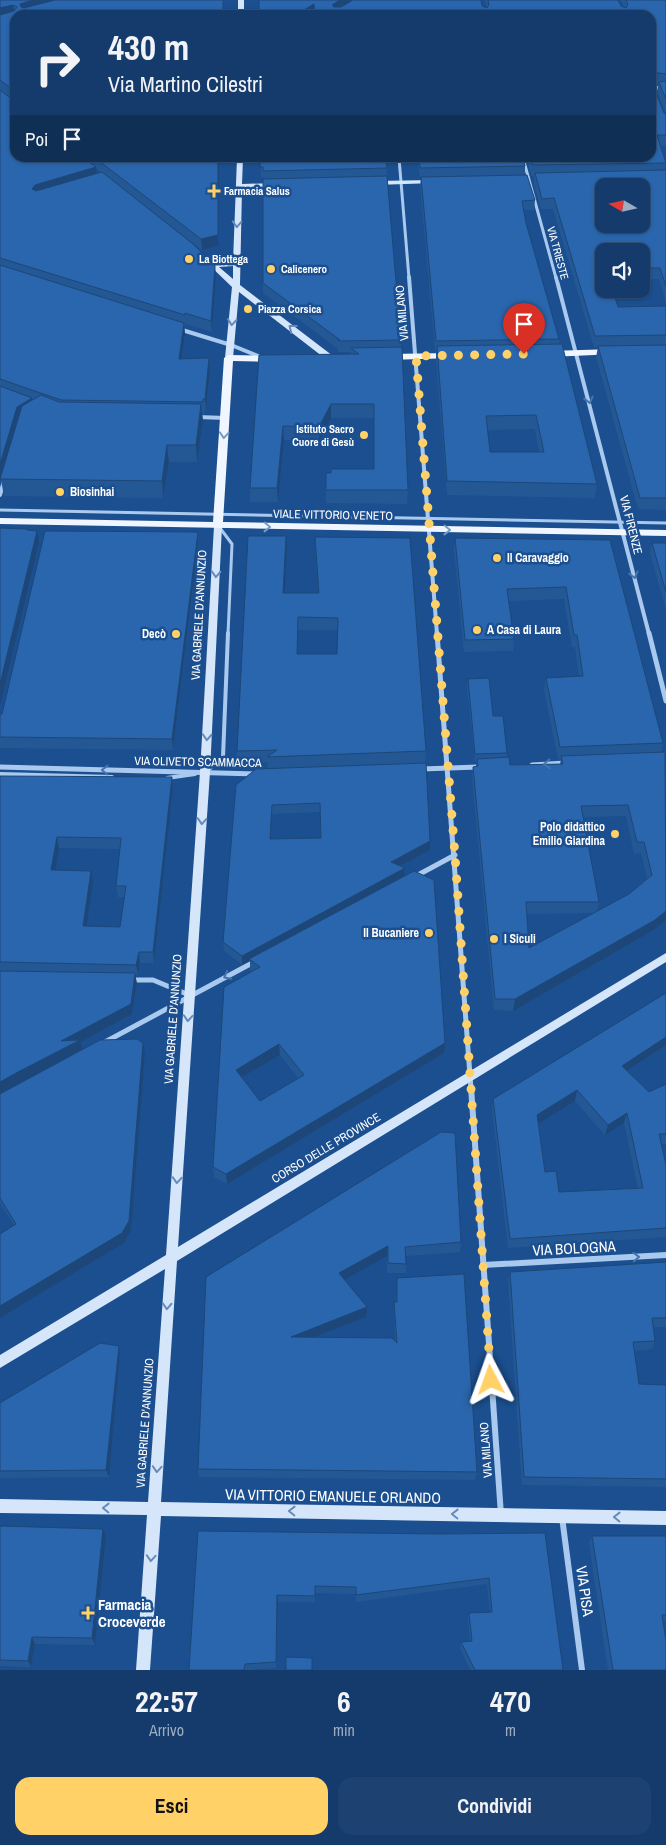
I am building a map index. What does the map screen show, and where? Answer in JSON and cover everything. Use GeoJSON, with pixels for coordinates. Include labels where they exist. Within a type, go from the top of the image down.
{"type":"FeatureCollection","features":[{"type":"Feature","properties":{"kind":"main road"},"geometry":{"type":"LineString","coordinates":[[240,162],[236,286],[230,358],[283,358]]}},
{"type":"Feature","properties":{"kind":"main road"},"geometry":{"type":"LineString","coordinates":[[526,180],[538,180]]}},
{"type":"Feature","properties":{"kind":"main road"},"geometry":{"type":"LineString","coordinates":[[367,183],[438,182]]}},
{"type":"Feature","properties":{"kind":"main road"},"geometry":{"type":"LineString","coordinates":[[239,186],[279,185]]}},
{"type":"Feature","properties":{"kind":"main road"},"geometry":{"type":"LineString","coordinates":[[202,256],[236,286],[335,358]]}},
{"type":"Feature","properties":{"kind":"main road"},"geometry":{"type":"LineString","coordinates":[[213,264],[236,264]]}},
{"type":"Feature","properties":{"kind":"main road"},"geometry":{"type":"LineString","coordinates":[[540,354],[620,352]]}},
{"type":"Feature","properties":{"kind":"main road"},"geometry":{"type":"LineString","coordinates":[[378,357],[465,356]]}},
{"type":"Feature","properties":{"kind":"main road","name":"VIA GABRIELE D'ANNUNZIO"},"geometry":{"type":"LineString","coordinates":[[143,1670],[205,772],[218,526],[230,358]]}},
{"type":"Feature","properties":{"kind":"main road"},"geometry":{"type":"LineString","coordinates":[[311,358],[335,358]]}},
{"type":"Feature","properties":{"kind":"main road","name":"VIALE VITTORIO VENETO"},"geometry":{"type":"LineString","coordinates":[[0,521],[47,525],[666,533]]}},
{"type":"Feature","properties":{"kind":"main road","name":"CORSO DELLE PROVINCE"},"geometry":{"type":"LineString","coordinates":[[0,1362],[666,957]]}},
{"type":"Feature","properties":{"kind":"main road","name":"VIA VITTORIO EMANUELE ORLANDO"},"geometry":{"type":"LineString","coordinates":[[0,1506],[666,1518]]}},
{"type":"Feature","properties":{"kind":"street","name":"VIA MILANO"},"geometry":{"type":"LineString","coordinates":[[399,162],[449,768],[501,1515]]}},
{"type":"Feature","properties":{"kind":"street","name":"VIA TRIESTE"},"geometry":{"type":"LineString","coordinates":[[524,162],[526,180],[576,353]]}},
{"type":"Feature","properties":{"kind":"street"},"geometry":{"type":"LineString","coordinates":[[178,328],[264,358]]}},
{"type":"Feature","properties":{"kind":"street","name":"VIA FIRENZE"},"geometry":{"type":"LineString","coordinates":[[576,353],[666,701]]}},
{"type":"Feature","properties":{"kind":"street"},"geometry":{"type":"LineString","coordinates":[[187,417],[226,418]]}},
{"type":"Feature","properties":{"kind":"street"},"geometry":{"type":"LineString","coordinates":[[0,495],[6,476]]}},
{"type":"Feature","properties":{"kind":"street"},"geometry":{"type":"LineString","coordinates":[[528,765],[577,763]]}},
{"type":"Feature","properties":{"kind":"street","name":"VIA OLIVETO SCAMMACCA"},"geometry":{"type":"LineString","coordinates":[[0,767],[205,772],[236,775],[265,774]]}},
{"type":"Feature","properties":{"kind":"street"},"geometry":{"type":"LineString","coordinates":[[420,769],[488,767]]}},
{"type":"Feature","properties":{"kind":"street"},"geometry":{"type":"LineString","coordinates":[[411,878],[455,855]]}},
{"type":"Feature","properties":{"kind":"street"},"geometry":{"type":"LineString","coordinates":[[102,1044],[262,958]]}},
{"type":"Feature","properties":{"kind":"street"},"geometry":{"type":"LineString","coordinates":[[124,980],[153,980],[190,996]]}},
{"type":"Feature","properties":{"kind":"street","name":"VIA BOLOGNA"},"geometry":{"type":"LineString","coordinates":[[483,1265],[666,1255]]}},
{"type":"Feature","properties":{"kind":"street","name":"VIA PISA"},"geometry":{"type":"LineString","coordinates":[[562,1516],[582,1670]]}},
{"type":"Feature","properties":{"kind":"lane"},"geometry":{"type":"LineString","coordinates":[[0,510],[666,522]]}},
{"type":"Feature","properties":{"kind":"lane"},"geometry":{"type":"LineString","coordinates":[[162,778],[173,778],[205,772],[223,757],[232,544],[218,526]]}},
{"type":"Feature","properties":{"kind":"lane"},"geometry":{"type":"LineString","coordinates":[[0,774],[114,777]]}},
{"type":"Feature","properties":{"kind":"building"},"geometry":{"type":"Polygon","coordinates":[[[0,0],[33,0],[20,4],[24,8],[55,0],[223,0],[223,10],[15,10],[17,7],[13,5],[0,8],[0,0]]]}},
{"type":"Feature","properties":{"kind":"building"},"geometry":{"type":"Polygon","coordinates":[[[259,0],[340,0],[332,5],[334,7],[341,7],[353,0],[481,0],[482,6],[487,8],[489,5],[488,0],[618,0],[621,6],[626,8],[628,4],[626,0],[666,0],[666,74],[656,73],[656,10],[315,10],[314,4],[304,10],[259,10],[259,0]]]}},
{"type":"Feature","properties":{"kind":"building"},"geometry":{"type":"Polygon","coordinates":[[[10,12],[10,87],[0,80],[0,15],[10,12]]]}},
{"type":"Feature","properties":{"kind":"building"},"geometry":{"type":"Polygon","coordinates":[[[666,81],[666,99],[659,82],[666,81]]]}},
{"type":"Feature","properties":{"kind":"building"},"geometry":{"type":"Polygon","coordinates":[[[0,90],[10,98],[10,162],[89,162],[96,167],[35,185],[32,189],[36,191],[102,172],[193,244],[215,265],[211,321],[185,313],[185,315],[0,258],[0,90]]]}},
{"type":"Feature","properties":{"kind":"building"},"geometry":{"type":"Polygon","coordinates":[[[656,93],[666,114],[666,135],[657,135],[666,163],[533,165],[532,162],[656,162],[656,93]]]}},
{"type":"Feature","properties":{"kind":"building"},"geometry":{"type":"Polygon","coordinates":[[[100,162],[218,162],[218,235],[201,239],[100,162]]]}},
{"type":"Feature","properties":{"kind":"building"},"geometry":{"type":"Polygon","coordinates":[[[260,162],[386,162],[387,168],[263,171],[263,167],[260,167],[260,162]]]}},
{"type":"Feature","properties":{"kind":"building"},"geometry":{"type":"Polygon","coordinates":[[[419,162],[524,162],[525,166],[420,168],[419,162]]]}},
{"type":"Feature","properties":{"kind":"building"},"geometry":{"type":"Polygon","coordinates":[[[666,170],[666,286],[660,268],[650,268],[650,243],[595,243],[595,298],[615,298],[618,307],[666,306],[666,335],[595,336],[554,198],[542,199],[535,173],[666,170]]]}},
{"type":"Feature","properties":{"kind":"building"},"geometry":{"type":"Polygon","coordinates":[[[527,175],[535,200],[522,201],[526,223],[559,339],[436,341],[421,177],[527,175]]]}},
{"type":"Feature","properties":{"kind":"building"},"geometry":{"type":"Polygon","coordinates":[[[387,176],[401,340],[339,341],[263,283],[263,179],[387,176]]]}},
{"type":"Feature","properties":{"kind":"building"},"geometry":{"type":"Polygon","coordinates":[[[0,265],[184,323],[179,359],[209,358],[205,399],[203,399],[203,402],[61,400],[0,379],[0,265]]]}},
{"type":"Feature","properties":{"kind":"building"},"geometry":{"type":"Polygon","coordinates":[[[562,344],[597,484],[447,481],[437,346],[562,344]],[[536,415],[486,416],[490,452],[544,452],[536,415]]]}},
{"type":"Feature","properties":{"kind":"building"},"geometry":{"type":"Polygon","coordinates":[[[666,345],[666,498],[640,498],[598,346],[666,345]]]}},
{"type":"Feature","properties":{"kind":"building"},"geometry":{"type":"Polygon","coordinates":[[[402,347],[408,490],[326,490],[326,473],[331,473],[331,469],[374,469],[374,404],[331,404],[319,427],[283,426],[277,488],[250,488],[259,355],[359,354],[351,348],[402,347]]]}},
{"type":"Feature","properties":{"kind":"building"},"geometry":{"type":"Polygon","coordinates":[[[0,386],[32,398],[17,407],[0,464],[0,386]]]}},
{"type":"Feature","properties":{"kind":"building"},"geometry":{"type":"Polygon","coordinates":[[[41,395],[59,402],[201,404],[196,445],[167,445],[162,481],[0,479],[22,406],[41,395]]]}},
{"type":"Feature","properties":{"kind":"building"},"geometry":{"type":"Polygon","coordinates":[[[0,528],[37,531],[0,684],[0,528]]]}},
{"type":"Feature","properties":{"kind":"building"},"geometry":{"type":"Polygon","coordinates":[[[45,531],[198,532],[172,739],[0,737],[0,715],[2,714],[45,531]]]}},
{"type":"Feature","properties":{"kind":"building"},"geometry":{"type":"Polygon","coordinates":[[[248,536],[286,536],[283,593],[319,593],[315,537],[410,538],[426,751],[267,757],[277,750],[237,751],[248,536]],[[298,617],[297,654],[337,654],[338,618],[298,617]]]}},
{"type":"Feature","properties":{"kind":"building"},"geometry":{"type":"Polygon","coordinates":[[[455,538],[610,540],[663,743],[560,747],[546,678],[583,676],[577,635],[574,635],[566,587],[507,589],[514,639],[465,640],[455,538]]]}},
{"type":"Feature","properties":{"kind":"building"},"geometry":{"type":"Polygon","coordinates":[[[652,543],[666,543],[666,592],[652,543]]]}},
{"type":"Feature","properties":{"kind":"building"},"geometry":{"type":"Polygon","coordinates":[[[489,678],[493,716],[503,716],[507,753],[475,754],[468,679],[489,678]]]}},
{"type":"Feature","properties":{"kind":"building"},"geometry":{"type":"Polygon","coordinates":[[[665,752],[666,911],[655,920],[515,999],[495,999],[473,767],[478,766],[477,759],[509,757],[510,765],[563,764],[561,756],[665,752]],[[628,805],[581,806],[599,902],[526,902],[529,948],[629,894],[652,875],[644,842],[637,842],[628,805]]]}},
{"type":"Feature","properties":{"kind":"building"},"geometry":{"type":"Polygon","coordinates":[[[426,763],[430,841],[391,862],[405,868],[242,956],[223,942],[236,785],[256,769],[426,763]],[[320,803],[272,805],[270,839],[321,838],[320,803]]]}},
{"type":"Feature","properties":{"kind":"building"},"geometry":{"type":"Polygon","coordinates":[[[0,776],[172,777],[153,952],[139,952],[136,965],[0,962],[0,776]],[[57,837],[51,870],[91,871],[83,926],[120,927],[126,886],[116,886],[121,838],[57,837]]]}},
{"type":"Feature","properties":{"kind":"building"},"geometry":{"type":"Polygon","coordinates":[[[414,871],[434,880],[445,1043],[226,1174],[213,1167],[224,987],[260,967],[249,959],[414,871]],[[279,1044],[236,1070],[260,1101],[304,1075],[279,1044]]]}},
{"type":"Feature","properties":{"kind":"building"},"geometry":{"type":"Polygon","coordinates":[[[0,971],[135,973],[131,1004],[61,1041],[80,1040],[0,1082],[0,971]]]}},
{"type":"Feature","properties":{"kind":"building"},"geometry":{"type":"Polygon","coordinates":[[[666,993],[666,1037],[622,1066],[649,1092],[666,1084],[666,1134],[659,1134],[666,1165],[666,1228],[510,1239],[493,1099],[666,993]],[[577,1090],[537,1115],[545,1172],[556,1171],[559,1192],[643,1188],[627,1113],[608,1125],[577,1090]]]}},
{"type":"Feature","properties":{"kind":"building"},"geometry":{"type":"Polygon","coordinates":[[[137,1039],[143,1043],[129,1221],[122,1233],[0,1306],[0,1234],[16,1224],[0,1198],[0,1094],[100,1040],[137,1039]]]}},
{"type":"Feature","properties":{"kind":"building"},"geometry":{"type":"Polygon","coordinates":[[[441,1132],[455,1133],[461,1242],[405,1247],[406,1264],[388,1263],[388,1246],[339,1273],[367,1307],[291,1337],[392,1338],[397,1343],[394,1302],[397,1302],[397,1278],[464,1274],[477,1472],[198,1469],[206,1277],[441,1132]]]}},
{"type":"Feature","properties":{"kind":"building"},"geometry":{"type":"Polygon","coordinates":[[[666,1262],[666,1318],[652,1318],[655,1341],[633,1342],[639,1384],[666,1385],[666,1479],[524,1477],[510,1272],[666,1262]]]}},
{"type":"Feature","properties":{"kind":"building"},"geometry":{"type":"Polygon","coordinates":[[[100,1343],[119,1346],[106,1470],[0,1471],[0,1403],[100,1343]]]}},
{"type":"Feature","properties":{"kind":"building"},"geometry":{"type":"Polygon","coordinates":[[[0,1526],[103,1529],[92,1638],[32,1637],[28,1661],[0,1660],[0,1526]]]}},
{"type":"Feature","properties":{"kind":"building"},"geometry":{"type":"Polygon","coordinates":[[[198,1531],[439,1534],[545,1533],[563,1670],[475,1670],[461,1642],[472,1641],[469,1613],[492,1612],[489,1578],[356,1595],[356,1587],[315,1586],[315,1596],[277,1595],[276,1662],[245,1664],[244,1670],[189,1670],[198,1531]]]}},
{"type":"Feature","properties":{"kind":"building"},"geometry":{"type":"Polygon","coordinates":[[[592,1536],[666,1536],[666,1615],[662,1615],[666,1641],[666,1670],[613,1670],[592,1536]]]}},
{"type":"Feature","properties":{"kind":"building"},"geometry":{"type":"Polygon","coordinates":[[[286,1657],[312,1658],[312,1670],[286,1670],[286,1657]]]}},
{"type":"Feature","properties":{"kind":"place","name":"Farmacia Salus"},"geometry":{"type":"Point","coordinates":[214,191]}},
{"type":"Feature","properties":{"kind":"place","name":"La Biottega"},"geometry":{"type":"Point","coordinates":[189,259]}},
{"type":"Feature","properties":{"kind":"place","name":"Calicenero"},"geometry":{"type":"Point","coordinates":[271,269]}},
{"type":"Feature","properties":{"kind":"place","name":"Piazza Corsica"},"geometry":{"type":"Point","coordinates":[248,309]}},
{"type":"Feature","properties":{"kind":"place","name":"Istituto Sacro Cuore di Gesù"},"geometry":{"type":"Point","coordinates":[364,435]}},
{"type":"Feature","properties":{"kind":"place","name":"Biosinhai"},"geometry":{"type":"Point","coordinates":[60,492]}},
{"type":"Feature","properties":{"kind":"place","name":"Il Caravaggio"},"geometry":{"type":"Point","coordinates":[497,558]}},
{"type":"Feature","properties":{"kind":"place","name":"A Casa di Laura"},"geometry":{"type":"Point","coordinates":[477,630]}},
{"type":"Feature","properties":{"kind":"place","name":"Decò"},"geometry":{"type":"Point","coordinates":[176,634]}},
{"type":"Feature","properties":{"kind":"place","name":"Polo didattico Emilio Giardina"},"geometry":{"type":"Point","coordinates":[615,834]}},
{"type":"Feature","properties":{"kind":"place","name":"Il Bucaniere"},"geometry":{"type":"Point","coordinates":[429,933]}},
{"type":"Feature","properties":{"kind":"place","name":"I Siculi"},"geometry":{"type":"Point","coordinates":[494,939]}},
{"type":"Feature","properties":{"kind":"place","name":"Farmacia Croceverde"},"geometry":{"type":"Point","coordinates":[88,1613]}},
{"type":"Feature","properties":{"kind":"route"},"geometry":{"type":"LineString","coordinates":[[491,1380],[455,855],[416,356],[524,354]]}}]}
